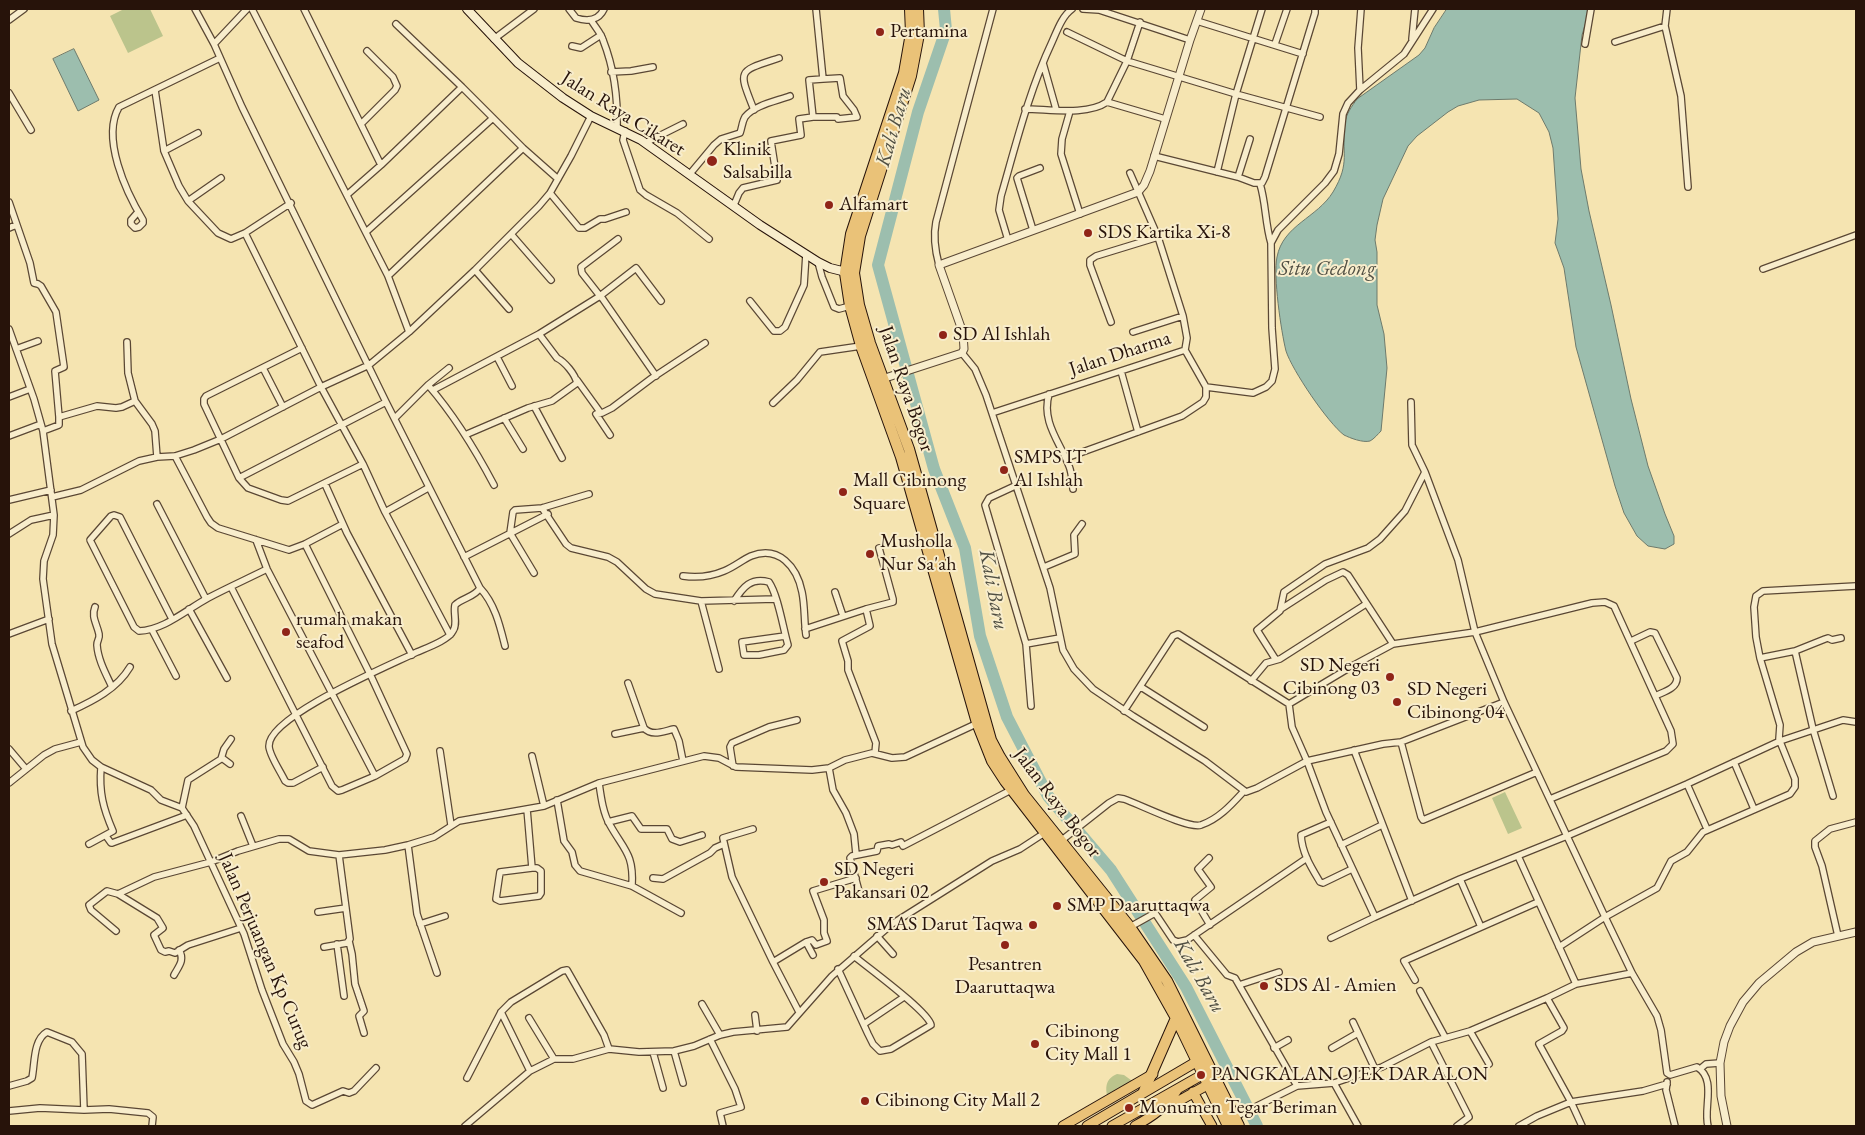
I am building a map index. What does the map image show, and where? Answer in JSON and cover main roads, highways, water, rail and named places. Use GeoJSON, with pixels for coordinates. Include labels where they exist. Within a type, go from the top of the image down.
{"type":"FeatureCollection","features":[{"type":"Feature","properties":{"kind":"highway","name":"Jalan Raya Bogor"},"geometry":{"type":"LineString","coordinates":[[910,9],[911,33],[904,73],[852,234],[849,273],[850,306],[861,346],[879,380],[909,449],[930,544],[992,761],[1011,790],[1048,831],[1066,837],[1167,981],[1228,1126]]}},
{"type":"Feature","properties":{"kind":"highway","name":"Jalan Raya Bogor"},"geometry":{"type":"LineString","coordinates":[[879,380],[849,273],[911,76],[919,34],[918,9]]}},
{"type":"Feature","properties":{"kind":"highway","name":"Jalan Raya Bogor"},"geometry":{"type":"LineString","coordinates":[[981,722],[1012,776],[1048,831],[1144,961],[1201,1059]]}},
{"type":"Feature","properties":{"kind":"highway"},"geometry":{"type":"LineString","coordinates":[[1144,1091],[1176,1018]]}},
{"type":"Feature","properties":{"kind":"highway","name":"Jalan Raya Bogor"},"geometry":{"type":"LineString","coordinates":[[1208,1076],[1239,1119]]}},
{"type":"Feature","properties":{"kind":"main road","name":"Jalan Raya Cikaret"},"geometry":{"type":"LineString","coordinates":[[466,9],[494,39],[540,82],[591,116],[645,143],[760,225],[818,262],[830,268],[849,273]]}},
{"type":"Feature","properties":{"kind":"main road"},"geometry":{"type":"LineString","coordinates":[[1087,1126],[1201,1059]]}},
{"type":"Feature","properties":{"kind":"main road"},"geometry":{"type":"LineString","coordinates":[[1063,1126],[1153,1074]]}},
{"type":"Feature","properties":{"kind":"main road"},"geometry":{"type":"LineString","coordinates":[[1112,1126],[1178,1088],[1208,1076]]}},
{"type":"Feature","properties":{"kind":"main road"},"geometry":{"type":"LineString","coordinates":[[1135,1126],[1193,1092],[1208,1076]]}},
{"type":"Feature","properties":{"kind":"main road"},"geometry":{"type":"LineString","coordinates":[[1158,1112],[1178,1088]]}},
{"type":"Feature","properties":{"kind":"main road"},"geometry":{"type":"LineString","coordinates":[[1193,1092],[1212,1126]]}},
{"type":"Feature","properties":{"kind":"main road"},"geometry":{"type":"LineString","coordinates":[[1093,1108],[1098,1120]]}},
{"type":"Feature","properties":{"kind":"water","name":"Situ Gedong"},"geometry":{"type":"Polygon","coordinates":[[[1447,9],[1590,9],[1582,35],[1575,98],[1581,169],[1631,399],[1648,466],[1674,536],[1674,544],[1665,549],[1648,546],[1637,536],[1624,513],[1615,486],[1576,347],[1564,268],[1555,243],[1558,219],[1553,148],[1549,132],[1539,113],[1517,99],[1479,100],[1458,106],[1448,112],[1417,136],[1408,146],[1383,199],[1375,240],[1377,252],[1377,305],[1384,334],[1387,368],[1381,431],[1370,441],[1357,440],[1344,435],[1311,396],[1286,351],[1276,277],[1277,257],[1280,246],[1293,229],[1326,201],[1339,182],[1344,165],[1346,120],[1357,99],[1419,55],[1447,9]]]}},
{"type":"Feature","properties":{"kind":"water"},"geometry":{"type":"Polygon","coordinates":[[[74,49],[99,100],[78,111],[53,59],[74,49]]]}},
{"type":"Feature","properties":{"kind":"waterway","name":"Kali Baru"},"geometry":{"type":"LineString","coordinates":[[944,9],[946,30],[918,112],[878,265],[934,469],[965,548],[980,636],[1007,717],[1048,796],[1111,870],[1186,987],[1257,1126]]}},
{"type":"Feature","properties":{"kind":"place","name":"Pertamina"},"geometry":{"type":"Point","coordinates":[880,32]}},
{"type":"Feature","properties":{"kind":"place","name":"Klinik Salsabilla"},"geometry":{"type":"Point","coordinates":[712,161]}},
{"type":"Feature","properties":{"kind":"place","name":"Alfamart"},"geometry":{"type":"Point","coordinates":[829,205]}},
{"type":"Feature","properties":{"kind":"place","name":"SDS Kartika Xi-8"},"geometry":{"type":"Point","coordinates":[1088,233]}},
{"type":"Feature","properties":{"kind":"place","name":"SD Al Ishlah"},"geometry":{"type":"Point","coordinates":[943,335]}},
{"type":"Feature","properties":{"kind":"place","name":"SMPS IT Al Ishlah"},"geometry":{"type":"Point","coordinates":[1004,470]}},
{"type":"Feature","properties":{"kind":"place","name":"Mall Cibinong Square"},"geometry":{"type":"Point","coordinates":[843,492]}},
{"type":"Feature","properties":{"kind":"place","name":"Musholla Nur Sa'ah"},"geometry":{"type":"Point","coordinates":[870,554]}},
{"type":"Feature","properties":{"kind":"place","name":"rumah makan seafod"},"geometry":{"type":"Point","coordinates":[286,632]}},
{"type":"Feature","properties":{"kind":"place","name":"SD Negeri Cibinong 03"},"geometry":{"type":"Point","coordinates":[1390,677]}},
{"type":"Feature","properties":{"kind":"place","name":"SD Negeri Cibinong 04"},"geometry":{"type":"Point","coordinates":[1397,702]}},
{"type":"Feature","properties":{"kind":"place","name":"SD Negeri Pakansari 02"},"geometry":{"type":"Point","coordinates":[824,882]}},
{"type":"Feature","properties":{"kind":"place","name":"SMP Daaruttaqwa"},"geometry":{"type":"Point","coordinates":[1057,906]}},
{"type":"Feature","properties":{"kind":"place","name":"SMAS Darut Taqwa"},"geometry":{"type":"Point","coordinates":[1033,925]}},
{"type":"Feature","properties":{"kind":"place","name":"Pesantren Daaruttaqwa"},"geometry":{"type":"Point","coordinates":[1005,945]}},
{"type":"Feature","properties":{"kind":"place","name":"SDS Al - Amien"},"geometry":{"type":"Point","coordinates":[1264,986]}},
{"type":"Feature","properties":{"kind":"place","name":"Cibinong City Mall 1"},"geometry":{"type":"Point","coordinates":[1035,1044]}},
{"type":"Feature","properties":{"kind":"place","name":"PANGKALAN OJEK DARALON"},"geometry":{"type":"Point","coordinates":[1201,1075]}},
{"type":"Feature","properties":{"kind":"place","name":"Cibinong City Mall 2"},"geometry":{"type":"Point","coordinates":[865,1101]}},
{"type":"Feature","properties":{"kind":"place","name":"Monumen Tegar Beriman"},"geometry":{"type":"Point","coordinates":[1129,1108]}}]}
